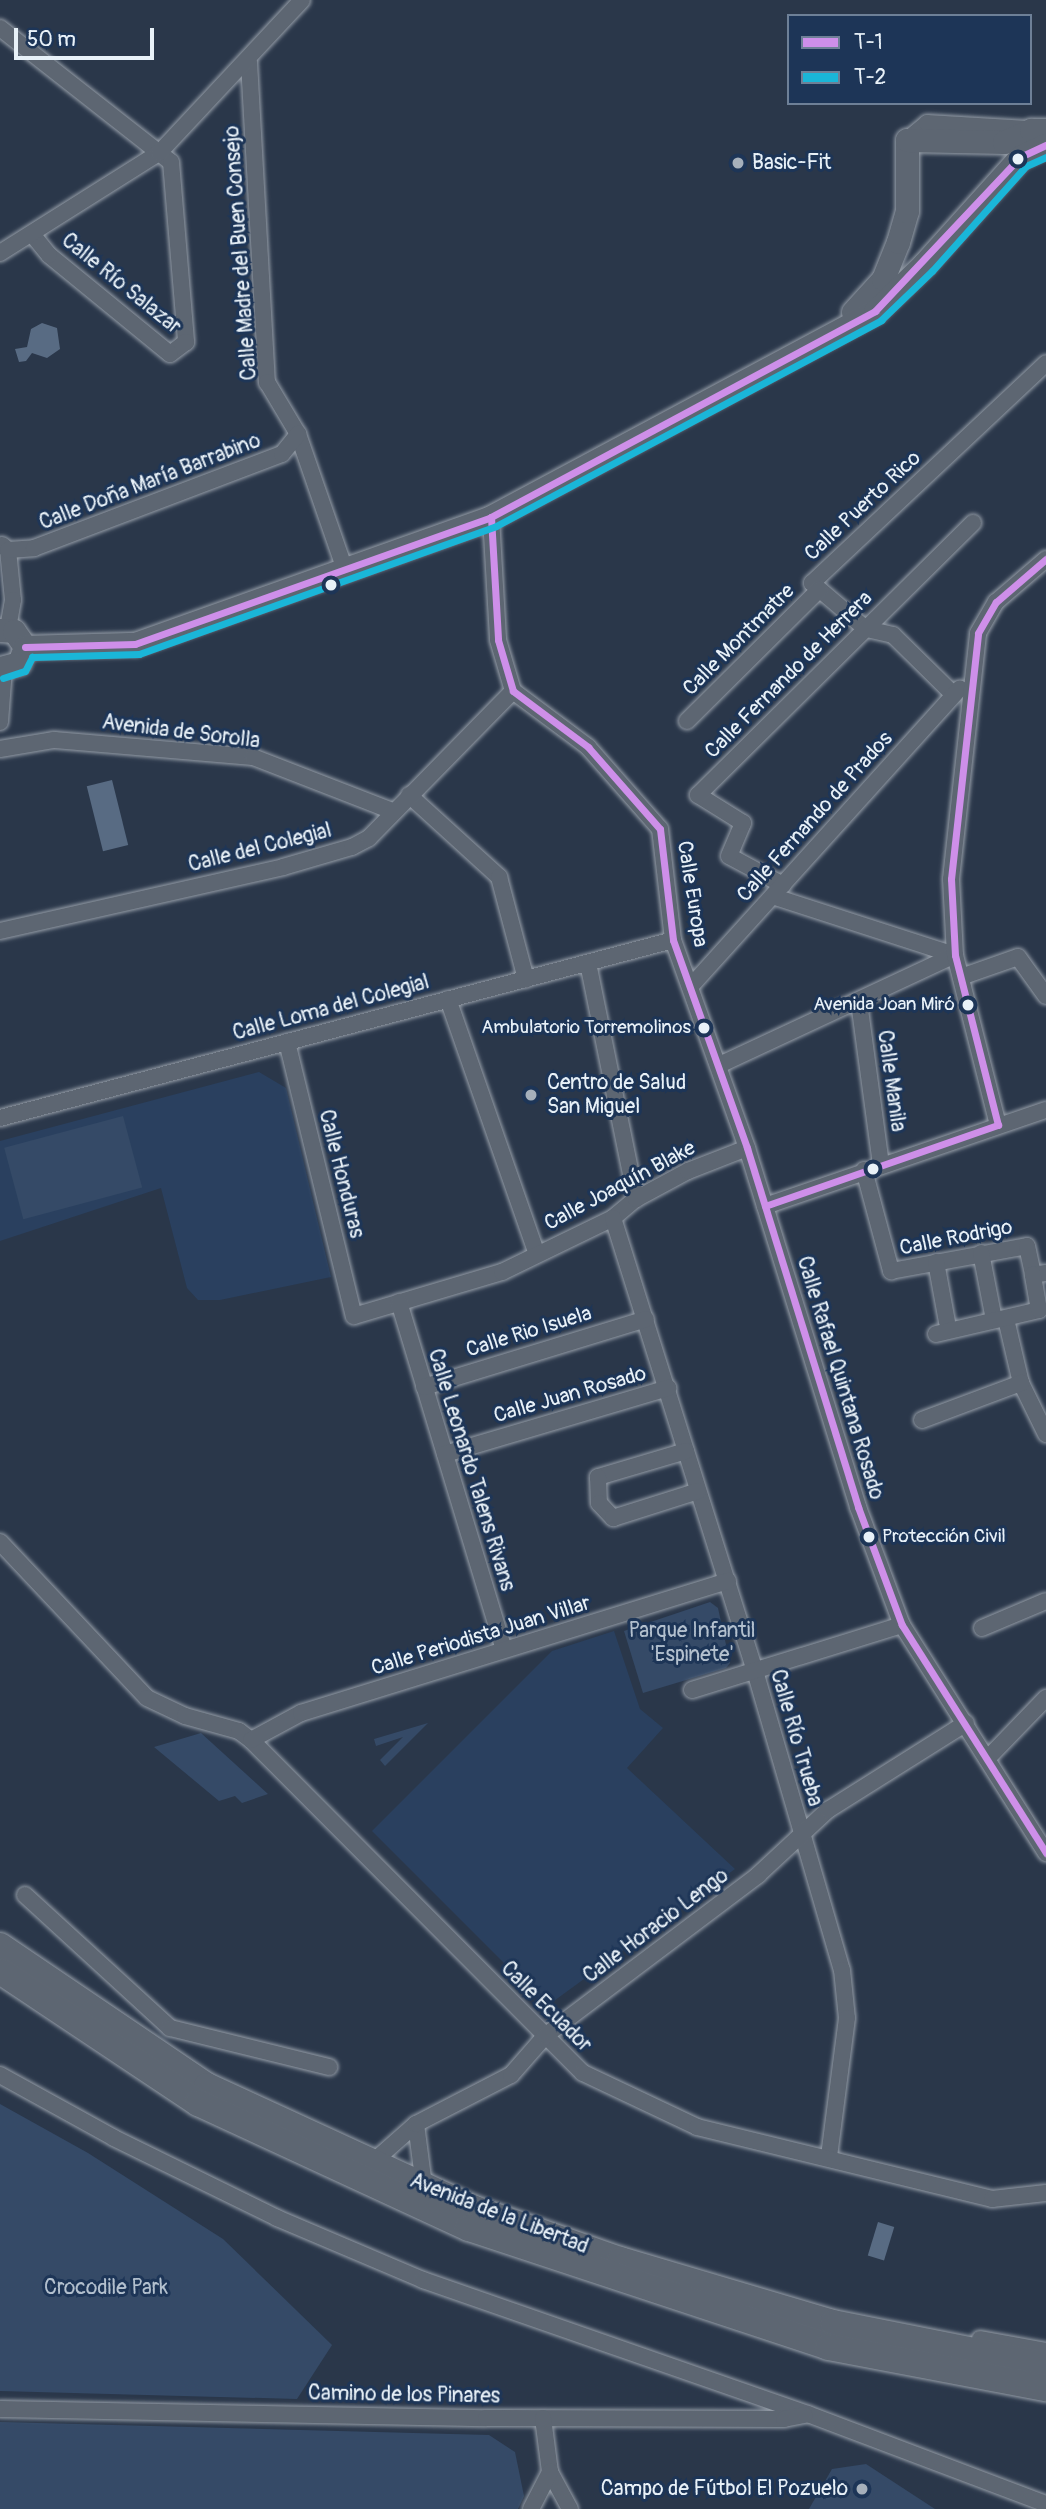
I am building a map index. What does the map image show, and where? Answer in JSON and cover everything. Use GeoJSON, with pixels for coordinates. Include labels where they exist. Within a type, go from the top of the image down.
{"type":"FeatureCollection","features":[{"type":"Feature","properties":{"kind":"main road"},"geometry":{"type":"LineString","coordinates":[[827,337],[883,279],[907,211],[907,140],[1004,142],[1042,137]]}},
{"type":"Feature","properties":{"kind":"main road"},"geometry":{"type":"LineString","coordinates":[[25,647],[135,644],[491,517],[875,311],[924,264],[1020,157],[1042,137]]}},
{"type":"Feature","properties":{"kind":"main road"},"geometry":{"type":"LineString","coordinates":[[2,669],[19,663],[25,647],[19,635],[4,630]]}},
{"type":"Feature","properties":{"kind":"main road","name":"Avenida de la Libertad"},"geometry":{"type":"LineString","coordinates":[[0,1946],[207,2086],[475,2209],[620,2260],[833,2323],[1046,2365]]}},
{"type":"Feature","properties":{"kind":"main road","name":"Avenida de la Libertad"},"geometry":{"type":"LineString","coordinates":[[0,1971],[198,2103],[469,2228],[828,2347],[1046,2388]]}},
{"type":"Feature","properties":{"kind":"street"},"geometry":{"type":"LineString","coordinates":[[0,253],[159,153],[249,62],[302,0]]}},
{"type":"Feature","properties":{"kind":"street"},"geometry":{"type":"LineString","coordinates":[[0,28],[159,153]]}},
{"type":"Feature","properties":{"kind":"street","name":"Calle Madre del Buen Consejo"},"geometry":{"type":"LineString","coordinates":[[249,62],[267,382],[298,435],[345,570]]}},
{"type":"Feature","properties":{"kind":"street","name":"Calle Río Salazar"},"geometry":{"type":"LineString","coordinates":[[32,234],[49,255],[170,354],[186,342],[171,162],[159,153]]}},
{"type":"Feature","properties":{"kind":"street","name":"Calle Puerto Rico"},"geometry":{"type":"LineString","coordinates":[[953,694],[893,635],[866,629],[812,583],[1046,363]]}},
{"type":"Feature","properties":{"kind":"street","name":"Calle Doña María Barrabino"},"geometry":{"type":"LineString","coordinates":[[4,546],[34,548],[282,454],[298,435]]}},
{"type":"Feature","properties":{"kind":"street"},"geometry":{"type":"LineString","coordinates":[[491,517],[498,640],[513,691]]}},
{"type":"Feature","properties":{"kind":"street","name":"Calle Fernando de Herrera"},"geometry":{"type":"LineString","coordinates":[[779,891],[729,856],[743,823],[698,795],[973,523]]}},
{"type":"Feature","properties":{"kind":"street"},"geometry":{"type":"LineString","coordinates":[[4,546],[13,600],[4,630]]}},
{"type":"Feature","properties":{"kind":"street"},"geometry":{"type":"LineString","coordinates":[[998,1125],[955,956],[951,879],[978,633],[996,602],[1046,559]]}},
{"type":"Feature","properties":{"kind":"street","name":"Calle Montmatre"},"geometry":{"type":"LineString","coordinates":[[687,721],[819,590]]}},
{"type":"Feature","properties":{"kind":"street"},"geometry":{"type":"LineString","coordinates":[[0,722],[2,669]]}},
{"type":"Feature","properties":{"kind":"street","name":"Calle Fernando de Prados"},"geometry":{"type":"LineString","coordinates":[[691,986],[953,694],[973,678]]}},
{"type":"Feature","properties":{"kind":"street","name":"Calle del Colegial"},"geometry":{"type":"LineString","coordinates":[[0,930],[283,867],[341,850],[369,838],[392,811],[513,691]]}},
{"type":"Feature","properties":{"kind":"street","name":"Calle Europa"},"geometry":{"type":"LineString","coordinates":[[513,691],[588,747],[660,829],[673,940],[719,1065],[765,1206]]}},
{"type":"Feature","properties":{"kind":"street","name":"Avenida de Sorolla"},"geometry":{"type":"LineString","coordinates":[[0,749],[54,740],[253,757],[392,811]]}},
{"type":"Feature","properties":{"kind":"street"},"geometry":{"type":"LineString","coordinates":[[409,795],[499,877],[526,979]]}},
{"type":"Feature","properties":{"kind":"street"},"geometry":{"type":"LineString","coordinates":[[779,891],[955,956]]}},
{"type":"Feature","properties":{"kind":"street","name":"Calle Loma del Colegial"},"geometry":{"type":"LineString","coordinates":[[0,1118],[673,940]]}},
{"type":"Feature","properties":{"kind":"street"},"geometry":{"type":"LineString","coordinates":[[719,1065],[955,956]]}},
{"type":"Feature","properties":{"kind":"street"},"geometry":{"type":"LineString","coordinates":[[961,977],[1018,957],[1046,996]]}},
{"type":"Feature","properties":{"kind":"street"},"geometry":{"type":"LineString","coordinates":[[588,963],[636,1199]]}},
{"type":"Feature","properties":{"kind":"street"},"geometry":{"type":"LineString","coordinates":[[448,999],[537,1254]]}},
{"type":"Feature","properties":{"kind":"street","name":"Calle Manila"},"geometry":{"type":"LineString","coordinates":[[859,1002],[881,1165]]}},
{"type":"Feature","properties":{"kind":"street","name":"Calle Honduras"},"geometry":{"type":"LineString","coordinates":[[287,1042],[354,1316]]}},
{"type":"Feature","properties":{"kind":"street"},"geometry":{"type":"LineString","coordinates":[[765,1206],[1046,1110]]}},
{"type":"Feature","properties":{"kind":"street","name":"Calle Joaquín Blake"},"geometry":{"type":"LineString","coordinates":[[354,1316],[502,1272],[613,1218],[636,1199],[688,1171],[747,1148]]}},
{"type":"Feature","properties":{"kind":"street","name":"Calle Rodrigo"},"geometry":{"type":"LineString","coordinates":[[864,1170],[891,1271],[1027,1246],[1040,1274]]}},
{"type":"Feature","properties":{"kind":"street","name":"Calle Rafael Quintana Rosado"},"geometry":{"type":"LineString","coordinates":[[765,1206],[858,1507],[902,1625],[1046,1853]]}},
{"type":"Feature","properties":{"kind":"street","name":"Calle Río Trueba"},"geometry":{"type":"LineString","coordinates":[[613,1218],[755,1671],[842,1970],[847,2018],[829,2157]]}},
{"type":"Feature","properties":{"kind":"street"},"geometry":{"type":"LineString","coordinates":[[981,1253],[1021,1383],[1046,1434]]}},
{"type":"Feature","properties":{"kind":"street"},"geometry":{"type":"LineString","coordinates":[[936,1262],[941,1328],[1039,1310],[1040,1274]]}},
{"type":"Feature","properties":{"kind":"street","name":"Calle Leonardo Talens Rivans"},"geometry":{"type":"LineString","coordinates":[[399,1302],[504,1650]]}},
{"type":"Feature","properties":{"kind":"street","name":"Calle Rio Isuela"},"geometry":{"type":"LineString","coordinates":[[424,1387],[646,1319]]}},
{"type":"Feature","properties":{"kind":"street"},"geometry":{"type":"LineString","coordinates":[[922,1420],[1021,1383]]}},
{"type":"Feature","properties":{"kind":"street","name":"Calle Juan Rosado"},"geometry":{"type":"LineString","coordinates":[[444,1454],[668,1388]]}},
{"type":"Feature","properties":{"kind":"street"},"geometry":{"type":"LineString","coordinates":[[687,1451],[598,1477],[600,1503],[612,1518],[698,1491]]}},
{"type":"Feature","properties":{"kind":"street","name":"Calle Ecuador"},"geometry":{"type":"LineString","coordinates":[[0,1542],[147,1698],[186,1716],[221,1725],[251,1740],[583,2073],[697,2127],[829,2157],[992,2199],[1046,2193]]}},
{"type":"Feature","properties":{"kind":"street","name":"Calle Periodista Juan Villar"},"geometry":{"type":"LineString","coordinates":[[251,1740],[301,1713],[727,1581]]}},
{"type":"Feature","properties":{"kind":"street"},"geometry":{"type":"LineString","coordinates":[[982,1628],[1046,1601]]}},
{"type":"Feature","properties":{"kind":"street"},"geometry":{"type":"LineString","coordinates":[[692,1690],[902,1625]]}},
{"type":"Feature","properties":{"kind":"street"},"geometry":{"type":"LineString","coordinates":[[986,1759],[1046,1698]]}},
{"type":"Feature","properties":{"kind":"street","name":"Calle Horacio Lengo"},"geometry":{"type":"LineString","coordinates":[[373,2162],[416,2124],[511,2075],[546,2035],[758,1875],[828,1810],[966,1723]]}},
{"type":"Feature","properties":{"kind":"street"},"geometry":{"type":"LineString","coordinates":[[24,1895],[170,2028],[329,2067]]}},
{"type":"Feature","properties":{"kind":"street"},"geometry":{"type":"LineString","coordinates":[[0,2075],[114,2138],[277,2218],[423,2280],[808,2414],[1038,2497],[1046,2504]]}},
{"type":"Feature","properties":{"kind":"street"},"geometry":{"type":"LineString","coordinates":[[416,2124],[424,2186]]}},
{"type":"Feature","properties":{"kind":"street"},"geometry":{"type":"LineString","coordinates":[[833,2323],[855,2316],[1046,2351]]}},
{"type":"Feature","properties":{"kind":"street"},"geometry":{"type":"LineString","coordinates":[[965,2372],[980,2384],[1046,2399]]}},
{"type":"Feature","properties":{"kind":"street","name":"Camino de los Pinares"},"geometry":{"type":"LineString","coordinates":[[0,2409],[543,2418],[784,2419],[808,2414]]}},
{"type":"Feature","properties":{"kind":"street"},"geometry":{"type":"LineString","coordinates":[[543,2418],[550,2472],[570,2509]]}},
{"type":"Feature","properties":{"kind":"street"},"geometry":{"type":"LineString","coordinates":[[530,2509],[550,2472]]}},
{"type":"Feature","properties":{"kind":"street"},"geometry":{"type":"LineString","coordinates":[[1038,2497],[1043,2509]]}},
{"type":"Feature","properties":{"kind":"shaded area"},"geometry":{"type":"Polygon","coordinates":[[[42,323],[57,328],[60,349],[47,358],[32,353],[26,361],[19,362],[15,349],[27,347],[31,329],[42,323]]]}},
{"type":"Feature","properties":{"kind":"shaded area"},"geometry":{"type":"Polygon","coordinates":[[[112,780],[128,845],[103,851],[87,786],[112,780]]]}},
{"type":"Feature","properties":{"kind":"shaded area"},"geometry":{"type":"Polygon","coordinates":[[[259,1072],[286,1088],[331,1277],[220,1300],[198,1300],[187,1288],[161,1188],[0,1241],[0,1141],[259,1072]]]}},
{"type":"Feature","properties":{"kind":"shaded area"},"geometry":{"type":"Polygon","coordinates":[[[614,1631],[640,1709],[663,1728],[627,1768],[735,1869],[547,2006],[372,1831],[552,1651],[614,1631]]]}},
{"type":"Feature","properties":{"kind":"shaded area"},"geometry":{"type":"Polygon","coordinates":[[[878,2222],[894,2227],[884,2260],[868,2255],[878,2222]]]}},
{"type":"Feature","properties":{"kind":"green space"},"geometry":{"type":"Polygon","coordinates":[[[123,1116],[142,1187],[23,1219],[4,1148],[123,1116]]]}},
{"type":"Feature","properties":{"kind":"green space","name":"Parque Infantil 'Espinete'"},"geometry":{"type":"Polygon","coordinates":[[[710,1602],[718,1608],[730,1663],[726,1668],[643,1693],[624,1631],[710,1602]]]}},
{"type":"Feature","properties":{"kind":"green space"},"geometry":{"type":"Polygon","coordinates":[[[428,1723],[385,1766],[380,1760],[403,1737],[376,1746],[374,1739],[428,1723]]]}},
{"type":"Feature","properties":{"kind":"green space"},"geometry":{"type":"Polygon","coordinates":[[[201,1733],[268,1794],[242,1803],[235,1796],[219,1801],[154,1747],[201,1733]]]}},
{"type":"Feature","properties":{"kind":"green space","name":"Crocodile Park"},"geometry":{"type":"Polygon","coordinates":[[[0,2104],[88,2153],[223,2239],[332,2345],[297,2399],[0,2391],[0,2104]]]}},
{"type":"Feature","properties":{"kind":"green space"},"geometry":{"type":"Polygon","coordinates":[[[0,2422],[489,2435],[515,2452],[524,2496],[518,2509],[0,2509],[0,2422]]]}},
{"type":"Feature","properties":{"kind":"green space","name":"Campo de Fútbol El Pozuelo"},"geometry":{"type":"Polygon","coordinates":[[[866,2464],[935,2509],[809,2509],[832,2469],[866,2464]]]}},
{"type":"Feature","properties":{"kind":"transit line","name":"T-1"},"geometry":{"type":"LineString","coordinates":[[25,647],[135,644],[491,517],[875,311],[1020,157],[1046,145]]}},
{"type":"Feature","properties":{"kind":"transit line","name":"T-2"},"geometry":{"type":"LineString","coordinates":[[3,678],[25,671],[32,657],[139,654],[496,526],[881,320],[932,271],[1026,166],[1046,157]]}},
{"type":"Feature","properties":{"kind":"transit line","name":"T-1"},"geometry":{"type":"LineString","coordinates":[[491,517],[498,640],[513,691],[588,747],[660,829],[673,940],[747,1148],[858,1507],[902,1625],[1046,1853]]}},
{"type":"Feature","properties":{"kind":"transit line","name":"T-1"},"geometry":{"type":"LineString","coordinates":[[765,1206],[998,1125],[955,955],[951,879],[978,633],[996,602],[1046,559]]}},
{"type":"Feature","properties":{"kind":"place","name":"Basic-Fit"},"geometry":{"type":"Point","coordinates":[738,163]}},
{"type":"Feature","properties":{"kind":"place","name":"Avenida Joan Miró"},"geometry":{"type":"Point","coordinates":[968,1005]}},
{"type":"Feature","properties":{"kind":"place","name":"Ambulatorio Torremolinos"},"geometry":{"type":"Point","coordinates":[704,1028]}},
{"type":"Feature","properties":{"kind":"place","name":"Centro de Salud San Miguel"},"geometry":{"type":"Point","coordinates":[531,1095]}},
{"type":"Feature","properties":{"kind":"place","name":"Protección Civil"},"geometry":{"type":"Point","coordinates":[869,1537]}},
{"type":"Feature","properties":{"kind":"place","name":"Campo de Fútbol El Pozuelo"},"geometry":{"type":"Point","coordinates":[862,2489]}}]}
